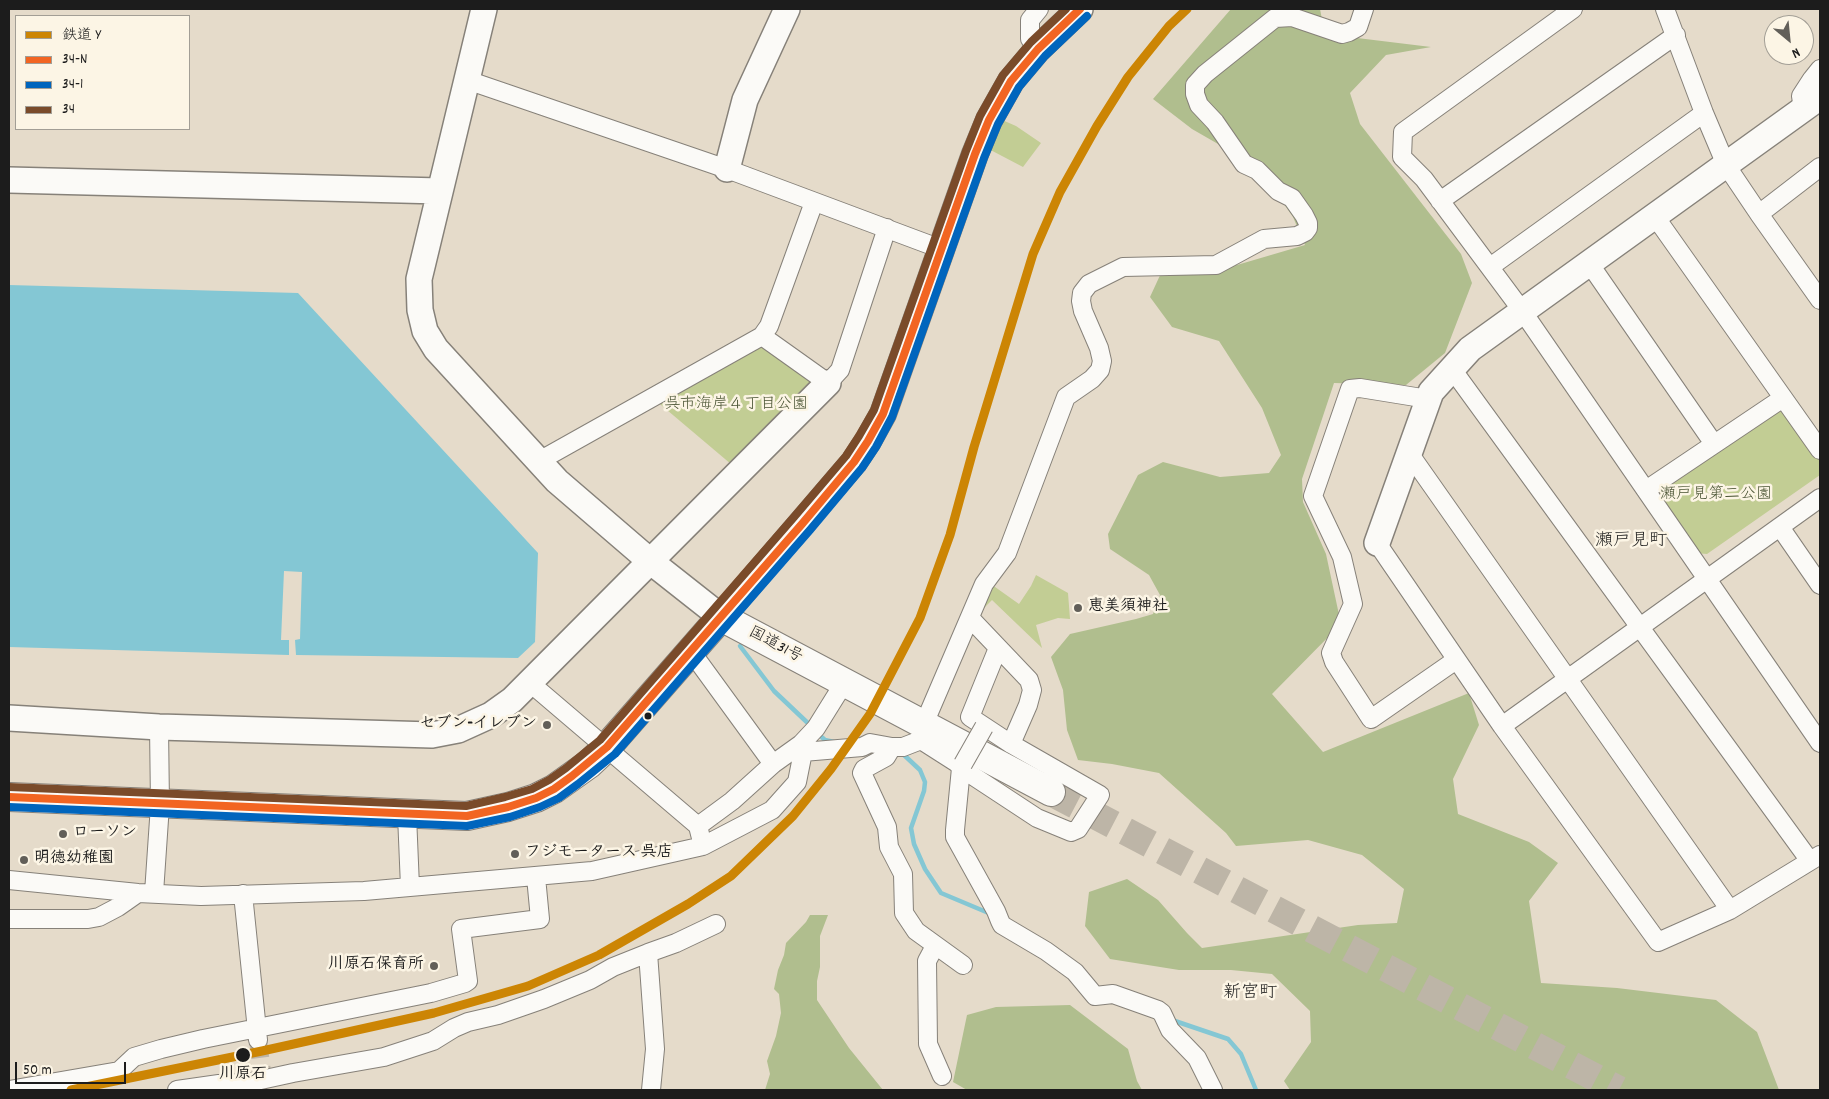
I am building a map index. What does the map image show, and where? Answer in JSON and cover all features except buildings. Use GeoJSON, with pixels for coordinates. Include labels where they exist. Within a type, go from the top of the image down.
{"type":"FeatureCollection","features":[{"type":"Feature","properties":{"kind":"highway"},"geometry":{"type":"LineString","coordinates":[[9,798],[406,815],[467,816],[508,807],[554,789],[589,764],[607,748],[690,650],[721,617]]}},
{"type":"Feature","properties":{"kind":"highway","name":"国道31号"},"geometry":{"type":"LineString","coordinates":[[721,617],[1051,792]]}},
{"type":"Feature","properties":{"kind":"street"},"geometry":{"type":"LineString","coordinates":[[484,9],[419,279],[420,310],[425,331],[436,349],[558,481],[650,561],[721,617],[842,476],[868,441],[883,414],[989,120],[1011,81],[1038,49],[1080,9]]}},
{"type":"Feature","properties":{"kind":"street"},"geometry":{"type":"LineString","coordinates":[[727,169],[745,100],[787,9]]}},
{"type":"Feature","properties":{"kind":"street"},"geometry":{"type":"LineString","coordinates":[[1038,49],[1030,39],[1030,20],[1039,9]]}},
{"type":"Feature","properties":{"kind":"street"},"geometry":{"type":"LineString","coordinates":[[924,724],[984,584],[1008,553],[1066,397],[1092,379],[1100,370],[1102,361],[1099,348],[1083,311],[1082,292],[1089,284],[1123,267],[1216,265],[1264,238],[1297,236],[1308,228],[1304,215],[1292,198],[1278,191],[1257,170],[1244,164],[1215,122],[1199,105],[1195,94],[1195,86],[1205,74],[1275,18],[1292,17],[1342,34],[1358,26],[1364,9]]}},
{"type":"Feature","properties":{"kind":"street"},"geometry":{"type":"LineString","coordinates":[[1573,9],[1403,132],[1402,157],[1424,179],[1523,312],[1820,743]]}},
{"type":"Feature","properties":{"kind":"street"},"geometry":{"type":"LineString","coordinates":[[1665,9],[1704,113],[1726,165],[1820,300]]}},
{"type":"Feature","properties":{"kind":"street"},"geometry":{"type":"LineString","coordinates":[[1440,201],[1676,35]]}},
{"type":"Feature","properties":{"kind":"street"},"geometry":{"type":"LineString","coordinates":[[1452,369],[1640,627],[1815,858],[1730,910],[1658,942],[1502,726],[1376,543],[1431,392],[1470,349],[1812,103],[1800,96],[1820,69]]}},
{"type":"Feature","properties":{"kind":"street"},"geometry":{"type":"LineString","coordinates":[[467,80],[727,169],[941,249]]}},
{"type":"Feature","properties":{"kind":"street"},"geometry":{"type":"LineString","coordinates":[[1490,266],[1704,113]]}},
{"type":"Feature","properties":{"kind":"street"},"geometry":{"type":"LineString","coordinates":[[1759,214],[1820,168]]}},
{"type":"Feature","properties":{"kind":"street"},"geometry":{"type":"LineString","coordinates":[[9,180],[440,191]]}},
{"type":"Feature","properties":{"kind":"street"},"geometry":{"type":"LineString","coordinates":[[539,461],[762,336],[769,326],[814,202]]}},
{"type":"Feature","properties":{"kind":"street"},"geometry":{"type":"LineString","coordinates":[[1654,215],[1820,450]]}},
{"type":"Feature","properties":{"kind":"street"},"geometry":{"type":"LineString","coordinates":[[9,718],[159,727],[432,735],[458,730],[491,715],[512,700],[840,370],[886,228]]}},
{"type":"Feature","properties":{"kind":"street"},"geometry":{"type":"LineString","coordinates":[[1589,263],[1714,444]]}},
{"type":"Feature","properties":{"kind":"street"},"geometry":{"type":"LineString","coordinates":[[762,336],[828,383]]}},
{"type":"Feature","properties":{"kind":"street"},"geometry":{"type":"LineString","coordinates":[[1428,399],[1360,388],[1350,389],[1313,496],[1342,557],[1353,604],[1331,653],[1334,662],[1371,719],[1456,660]]}},
{"type":"Feature","properties":{"kind":"street"},"geometry":{"type":"LineString","coordinates":[[1646,490],[1783,398]]}},
{"type":"Feature","properties":{"kind":"street"},"geometry":{"type":"LineString","coordinates":[[1409,453],[1730,910]]}},
{"type":"Feature","properties":{"kind":"street"},"geometry":{"type":"LineString","coordinates":[[1502,726],[1820,498]]}},
{"type":"Feature","properties":{"kind":"street"},"geometry":{"type":"LineString","coordinates":[[1780,527],[1820,585]]}},
{"type":"Feature","properties":{"kind":"street"},"geometry":{"type":"LineString","coordinates":[[970,618],[1029,680],[1032,690],[1012,744]]}},
{"type":"Feature","properties":{"kind":"street"},"geometry":{"type":"LineString","coordinates":[[963,965],[916,931],[904,913],[903,874],[889,847],[887,827],[862,773],[864,769],[890,751],[921,740],[1037,818],[1071,832],[1078,829],[1100,795],[970,718],[998,648]]}},
{"type":"Feature","properties":{"kind":"street"},"geometry":{"type":"LineString","coordinates":[[690,650],[773,764]]}},
{"type":"Feature","properties":{"kind":"street"},"geometry":{"type":"LineString","coordinates":[[529,682],[698,826],[703,846]]}},
{"type":"Feature","properties":{"kind":"street"},"geometry":{"type":"LineString","coordinates":[[9,880],[146,893],[201,896],[364,892],[592,871],[703,846],[772,810],[798,782],[808,740],[844,683]]}},
{"type":"Feature","properties":{"kind":"street"},"geometry":{"type":"LineString","coordinates":[[146,893],[160,805],[159,727]]}},
{"type":"Feature","properties":{"kind":"street"},"geometry":{"type":"LineString","coordinates":[[984,727],[962,766],[955,837],[1002,925],[1046,951],[1075,972],[1095,996],[1113,994],[1158,1010],[1170,1030],[1197,1058],[1212,1090]]}},
{"type":"Feature","properties":{"kind":"street"},"geometry":{"type":"LineString","coordinates":[[698,826],[732,802],[773,764],[808,740],[862,747],[870,743],[890,751]]}},
{"type":"Feature","properties":{"kind":"street"},"geometry":{"type":"LineString","coordinates":[[406,815],[410,887]]}},
{"type":"Feature","properties":{"kind":"street"},"geometry":{"type":"LineString","coordinates":[[9,1090],[118,1071],[134,1057],[203,1039],[257,1034],[465,983],[468,981],[461,930],[540,919],[536,877]]}},
{"type":"Feature","properties":{"kind":"street"},"geometry":{"type":"LineString","coordinates":[[9,919],[88,920],[106,914],[146,893]]}},
{"type":"Feature","properties":{"kind":"street"},"geometry":{"type":"LineString","coordinates":[[243,894],[257,1034]]}},
{"type":"Feature","properties":{"kind":"street"},"geometry":{"type":"LineString","coordinates":[[177,1090],[219,1084],[244,1087],[293,1073],[384,1057],[433,1041],[461,1025],[498,1015],[544,999],[590,980],[613,967],[676,943],[716,924]]}},
{"type":"Feature","properties":{"kind":"street"},"geometry":{"type":"LineString","coordinates":[[936,946],[927,961],[928,1044],[942,1076]]}},
{"type":"Feature","properties":{"kind":"street"},"geometry":{"type":"LineString","coordinates":[[648,953],[655,1049],[651,1090]]}},
{"type":"Feature","properties":{"kind":"green space"},"geometry":{"type":"Polygon","coordinates":[[[1231,9],[1320,9],[1324,30],[1349,37],[1431,47],[1386,55],[1350,93],[1360,124],[1461,254],[1472,283],[1445,353],[1406,385],[1334,383],[1302,479],[1303,502],[1326,554],[1341,624],[1272,694],[1323,752],[1469,693],[1479,725],[1453,779],[1458,814],[1529,842],[1558,863],[1529,901],[1541,983],[1617,988],[1716,1000],[1757,1032],[1779,1090],[1290,1090],[1284,1081],[1311,1042],[1310,1011],[1272,974],[1231,970],[1179,970],[1110,959],[1085,926],[1089,892],[1127,879],[1158,900],[1202,948],[1358,925],[1397,923],[1404,889],[1362,855],[1308,840],[1236,846],[1226,833],[1159,773],[1078,760],[1067,730],[1063,690],[1051,657],[1070,634],[1153,614],[1160,595],[1149,575],[1110,549],[1108,534],[1138,475],[1163,462],[1220,477],[1269,473],[1281,455],[1262,408],[1219,341],[1172,327],[1150,297],[1162,271],[1237,265],[1305,245],[1293,217],[1258,167],[1192,129],[1153,99],[1231,9]]]}},
{"type":"Feature","properties":{"kind":"green space"},"geometry":{"type":"Polygon","coordinates":[[[993,116],[1016,126],[1041,143],[1023,167],[981,145],[993,116]]]}},
{"type":"Feature","properties":{"kind":"green space","name":"呉市海岸４丁目公園"},"geometry":{"type":"Polygon","coordinates":[[[762,339],[824,383],[738,470],[654,399],[762,339]]]}},
{"type":"Feature","properties":{"kind":"green space","name":"瀬戸見第二公園"},"geometry":{"type":"Polygon","coordinates":[[[1779,402],[1820,460],[1820,475],[1707,554],[1695,553],[1653,488],[1779,402]]]}},
{"type":"Feature","properties":{"kind":"green space"},"geometry":{"type":"Polygon","coordinates":[[[1036,575],[1068,593],[1070,619],[1058,618],[1036,625],[1042,648],[992,600],[984,608],[978,623],[985,586],[988,582],[1019,604],[1036,575]]]}},
{"type":"Feature","properties":{"kind":"green space"},"geometry":{"type":"Polygon","coordinates":[[[810,915],[828,915],[820,936],[817,1000],[849,1048],[883,1090],[765,1090],[770,1074],[767,1061],[776,1036],[781,1013],[779,994],[774,989],[778,970],[786,943],[806,922],[810,915]]]}},
{"type":"Feature","properties":{"kind":"green space"},"geometry":{"type":"Polygon","coordinates":[[[1070,1005],[1128,1049],[1137,1081],[1142,1090],[967,1090],[953,1082],[967,1015],[996,1007],[1070,1005]]]}},
{"type":"Feature","properties":{"kind":"water"},"geometry":{"type":"Polygon","coordinates":[[[9,285],[298,293],[538,553],[535,642],[518,658],[296,655],[295,640],[300,639],[302,572],[284,571],[281,640],[289,640],[289,655],[9,647],[9,285]]]}},
{"type":"Feature","properties":{"kind":"waterway"},"geometry":{"type":"LineString","coordinates":[[740,646],[774,691],[812,727]]}},
{"type":"Feature","properties":{"kind":"waterway"},"geometry":{"type":"LineString","coordinates":[[817,733],[825,740],[834,742]]}},
{"type":"Feature","properties":{"kind":"waterway"},"geometry":{"type":"LineString","coordinates":[[899,754],[904,755],[920,770],[925,782],[924,791],[911,828],[914,844],[925,869],[941,893],[991,914]]}},
{"type":"Feature","properties":{"kind":"waterway"},"geometry":{"type":"LineString","coordinates":[[1172,1020],[1228,1039],[1241,1054],[1256,1090]]}},
{"type":"Feature","properties":{"kind":"tunnel"},"geometry":{"type":"LineString","coordinates":[[1051,792],[1619,1090]]}},
{"type":"Feature","properties":{"kind":"tunnel"},"geometry":{"type":"LineString","coordinates":[[258,1040],[263,1080]]}},
{"type":"Feature","properties":{"kind":"rail line","name":"Y"},"geometry":{"type":"LineString","coordinates":[[71,1090],[434,1013],[528,986],[599,955],[688,904],[731,876],[793,816],[831,769],[870,714],[920,618],[950,535],[974,447],[1033,254],[1060,192],[1097,126],[1128,77],[1169,26],[1187,9]]}},
{"type":"Feature","properties":{"kind":"transit line","name":"34"},"geometry":{"type":"LineString","coordinates":[[9,787],[466,806],[532,789],[566,768],[600,740],[846,456],[874,410],[980,116],[1003,75],[1031,42],[1066,9]]}},
{"type":"Feature","properties":{"kind":"transit line","name":"34-N"},"geometry":{"type":"LineString","coordinates":[[9,797],[467,816],[508,807],[536,798],[554,789],[572,776],[607,747],[802,524],[854,462],[868,441],[883,414],[975,154],[989,120],[1011,81],[1038,49],[1080,9]]}},
{"type":"Feature","properties":{"kind":"transit line","name":"34-1"},"geometry":{"type":"LineString","coordinates":[[9,807],[467,826],[510,817],[540,807],[559,798],[615,754],[862,468],[892,417],[984,158],[998,124],[1019,87],[1045,56],[1087,16]]}},
{"type":"Feature","properties":{"kind":"place","name":"恵美須神社"},"geometry":{"type":"Point","coordinates":[1078,608]}},
{"type":"Feature","properties":{"kind":"place","name":"セブン-イレブン"},"geometry":{"type":"Point","coordinates":[547,725]}},
{"type":"Feature","properties":{"kind":"place","name":"ローソン"},"geometry":{"type":"Point","coordinates":[63,834]}},
{"type":"Feature","properties":{"kind":"place","name":"フジモータース 呉店"},"geometry":{"type":"Point","coordinates":[515,854]}},
{"type":"Feature","properties":{"kind":"place","name":"明徳幼稚園"},"geometry":{"type":"Point","coordinates":[24,860]}},
{"type":"Feature","properties":{"kind":"place","name":"川原石保育所"},"geometry":{"type":"Point","coordinates":[434,966]}},
{"type":"Feature","properties":{"kind":"place","name":"川原石"},"geometry":{"type":"Point","coordinates":[243,1055]}},
{"type":"Feature","properties":{"kind":"district","name":"瀬戸見町"},"geometry":{"type":"Point","coordinates":[1631,543]}},
{"type":"Feature","properties":{"kind":"district","name":"新宮町"},"geometry":{"type":"Point","coordinates":[1250,995]}}]}
